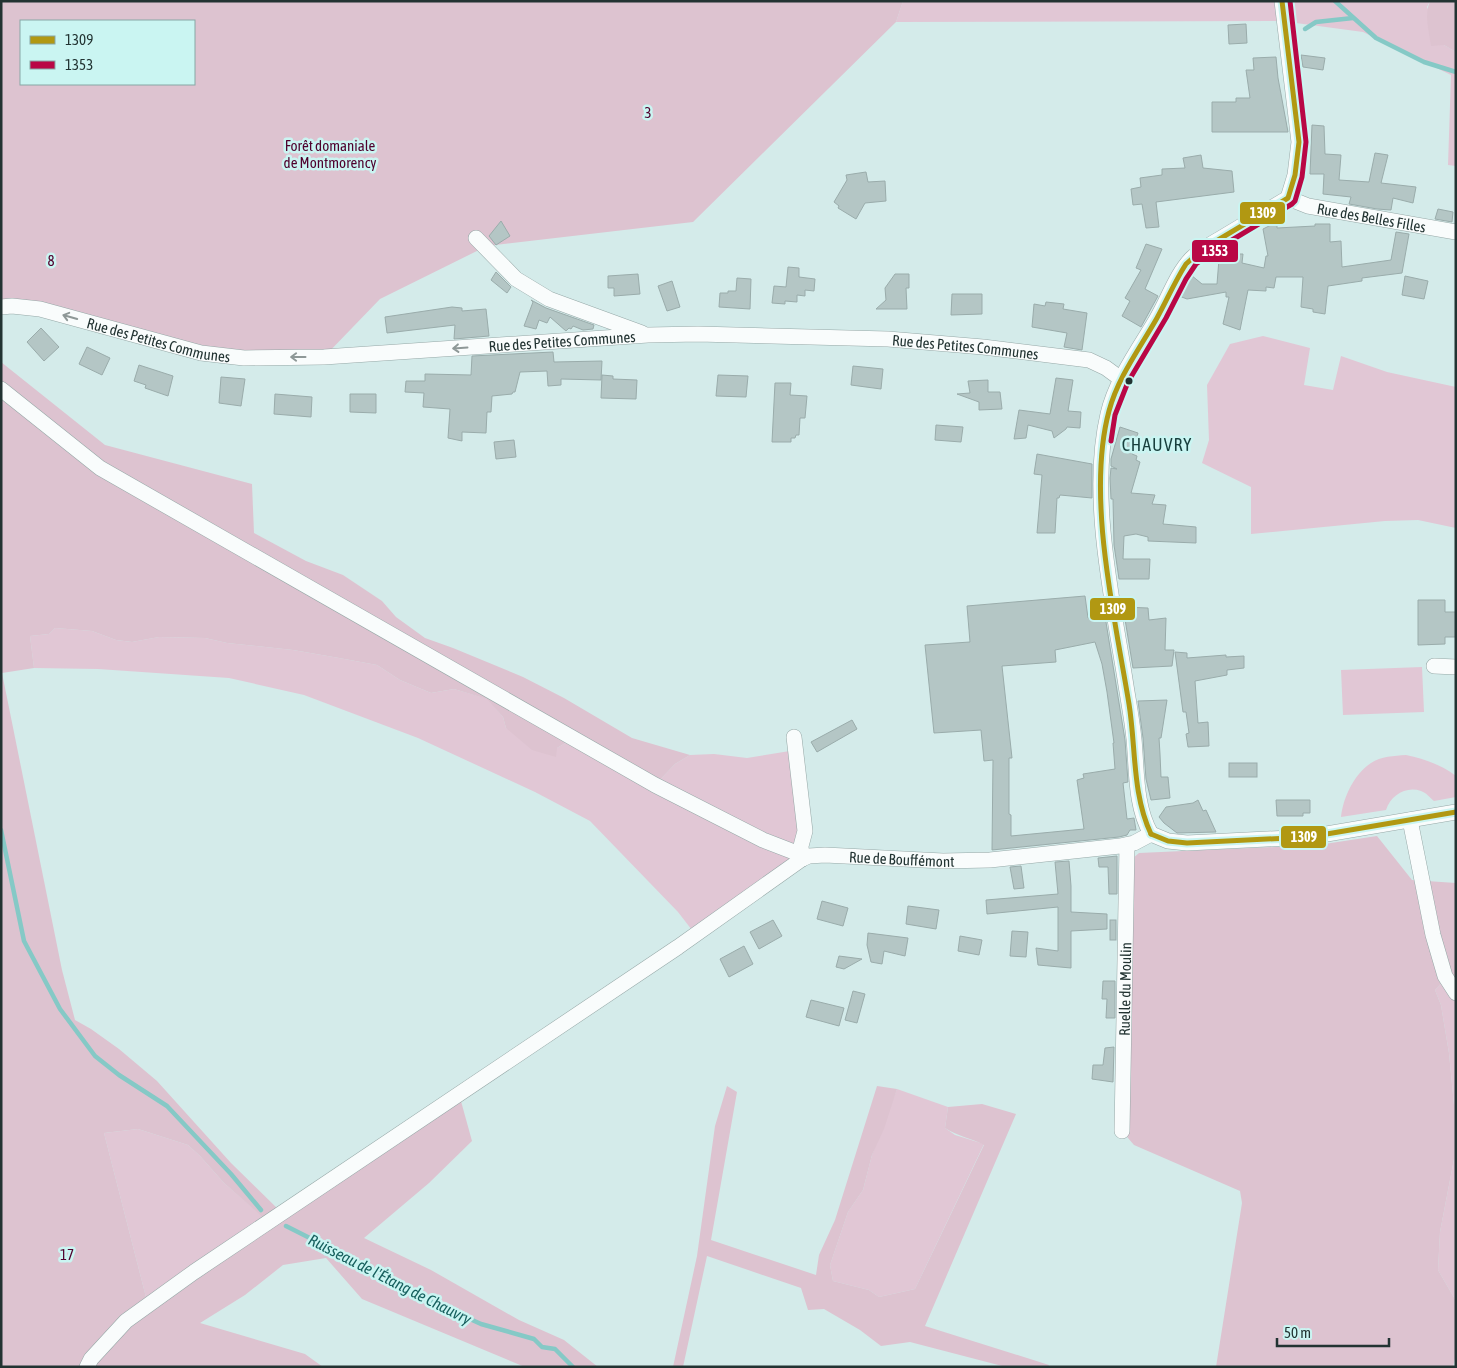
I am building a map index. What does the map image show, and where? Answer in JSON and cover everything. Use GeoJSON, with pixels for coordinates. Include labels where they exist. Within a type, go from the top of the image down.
{"type":"FeatureCollection","features":[{"type":"Feature","properties":{"kind":"street"},"geometry":{"type":"LineString","coordinates":[[1282,1],[1298,142],[1295,175],[1288,198],[1218,240],[1191,259],[1121,379],[1108,413],[1101,480],[1103,523],[1108,573],[1134,736],[1139,799],[1144,822],[1151,834],[1168,840],[1187,843],[1309,836],[1456,812]]}},
{"type":"Feature","properties":{"kind":"street","name":"Rue des Belles Filles"},"geometry":{"type":"LineString","coordinates":[[1288,198],[1308,206],[1456,232]]}},
{"type":"Feature","properties":{"kind":"street"},"geometry":{"type":"LineString","coordinates":[[476,238],[516,279],[549,299],[648,335]]}},
{"type":"Feature","properties":{"kind":"street","name":"Rue des Petites Communes"},"geometry":{"type":"LineString","coordinates":[[1,307],[12,306],[40,309],[201,353],[244,358],[324,357],[648,335],[698,334],[879,339],[983,347],[1089,360],[1106,368],[1121,379]]}},
{"type":"Feature","properties":{"kind":"street"},"geometry":{"type":"LineString","coordinates":[[1,389],[100,468],[655,785],[755,836],[794,852],[802,859]]}},
{"type":"Feature","properties":{"kind":"street"},"geometry":{"type":"LineString","coordinates":[[1434,666],[1456,667]]}},
{"type":"Feature","properties":{"kind":"street"},"geometry":{"type":"LineString","coordinates":[[794,737],[805,832],[800,846],[802,859]]}},
{"type":"Feature","properties":{"kind":"street"},"geometry":{"type":"LineString","coordinates":[[1410,820],[1433,935],[1445,976],[1456,993]]}},
{"type":"Feature","properties":{"kind":"street","name":"Rue de Bouffémont"},"geometry":{"type":"LineString","coordinates":[[87,1367],[126,1321],[194,1272],[678,947],[802,859],[810,856],[825,855],[943,861],[990,860],[1127,845],[1151,834]]}},
{"type":"Feature","properties":{"kind":"street","name":"Ruelle du Moulin"},"geometry":{"type":"LineString","coordinates":[[1122,1131],[1127,845]]}},
{"type":"Feature","properties":{"kind":"shaded area"},"geometry":{"type":"Polygon","coordinates":[[[903,1],[1282,1],[1283,21],[896,22],[903,1]]]}},
{"type":"Feature","properties":{"kind":"shaded area"},"geometry":{"type":"Polygon","coordinates":[[[1292,1],[1430,1],[1427,7],[1444,45],[1456,52],[1456,166],[1448,165],[1451,75],[1363,32],[1296,23],[1292,1]]]}},
{"type":"Feature","properties":{"kind":"shaded area"},"geometry":{"type":"Polygon","coordinates":[[[1263,336],[1310,348],[1304,385],[1333,390],[1341,356],[1387,372],[1456,387],[1456,528],[1418,520],[1385,521],[1251,534],[1251,487],[1202,463],[1209,440],[1207,385],[1230,344],[1263,336]]]}},
{"type":"Feature","properties":{"kind":"shaded area"},"geometry":{"type":"Polygon","coordinates":[[[55,628],[92,631],[116,640],[132,642],[159,637],[205,638],[227,643],[293,650],[377,665],[400,680],[431,693],[454,689],[488,699],[503,717],[506,728],[557,748],[574,738],[655,785],[675,764],[690,755],[714,754],[747,758],[796,750],[804,855],[695,934],[678,912],[590,821],[535,792],[418,738],[304,695],[229,678],[98,669],[34,668],[30,636],[49,634],[55,628]]]}},
{"type":"Feature","properties":{"kind":"shaded area"},"geometry":{"type":"Polygon","coordinates":[[[1422,667],[1424,712],[1343,715],[1341,670],[1422,667]]]}},
{"type":"Feature","properties":{"kind":"shaded area"},"geometry":{"type":"Polygon","coordinates":[[[1406,755],[1444,768],[1456,776],[1456,797],[1434,801],[1423,792],[1410,790],[1395,796],[1386,810],[1341,817],[1350,787],[1359,773],[1379,759],[1406,755]]]}},
{"type":"Feature","properties":{"kind":"shaded area"},"geometry":{"type":"Polygon","coordinates":[[[1446,978],[1456,989],[1456,1301],[1438,1270],[1440,1232],[1454,1159],[1454,1105],[1449,1053],[1441,1005],[1435,990],[1446,978]]]}},
{"type":"Feature","properties":{"kind":"shaded area"},"geometry":{"type":"Polygon","coordinates":[[[897,1089],[948,1107],[945,1128],[955,1135],[984,1144],[915,1289],[879,1297],[869,1290],[833,1281],[830,1265],[848,1212],[863,1190],[872,1155],[897,1089]]]}},
{"type":"Feature","properties":{"kind":"shaded area"},"geometry":{"type":"Polygon","coordinates":[[[138,1129],[188,1145],[224,1183],[269,1222],[148,1305],[104,1133],[138,1129]]]}},
{"type":"Feature","properties":{"kind":"green space","name":"Forêt domaniale de Montmorency"},"geometry":{"type":"Polygon","coordinates":[[[1,1],[903,1],[896,22],[693,222],[487,246],[380,299],[324,357],[244,358],[1,305],[1,1]]]}},
{"type":"Feature","properties":{"kind":"green space"},"geometry":{"type":"Polygon","coordinates":[[[1430,1],[1456,1],[1456,52],[1444,45],[1431,46],[1427,17],[1430,1]]]}},
{"type":"Feature","properties":{"kind":"green space","name":"17"},"geometry":{"type":"Polygon","coordinates":[[[1,362],[105,445],[252,484],[254,533],[306,561],[343,575],[382,601],[396,617],[425,638],[523,677],[564,698],[632,738],[690,755],[675,764],[655,785],[574,738],[557,748],[556,757],[532,750],[506,728],[503,717],[487,699],[454,689],[431,693],[400,680],[377,665],[293,650],[227,643],[205,638],[159,637],[132,642],[116,640],[92,631],[55,628],[49,634],[30,636],[34,668],[2,673],[62,970],[75,1020],[119,1049],[157,1081],[231,1163],[282,1213],[459,1094],[472,1141],[429,1183],[364,1238],[431,1270],[519,1320],[564,1340],[598,1367],[525,1367],[362,1299],[326,1258],[283,1265],[245,1295],[200,1323],[305,1354],[323,1367],[1,1367],[1,362]],[[138,1129],[104,1133],[148,1305],[268,1222],[224,1183],[188,1145],[138,1129]]]}},
{"type":"Feature","properties":{"kind":"green space"},"geometry":{"type":"Polygon","coordinates":[[[1377,836],[1412,880],[1456,883],[1456,989],[1446,978],[1435,990],[1441,1005],[1449,1053],[1454,1105],[1454,1159],[1440,1232],[1438,1270],[1456,1301],[1456,1354],[1453,1367],[1216,1367],[1242,1203],[1240,1191],[1134,1145],[1122,1131],[1126,864],[1139,853],[1318,845],[1377,836]]]}},
{"type":"Feature","properties":{"kind":"green space"},"geometry":{"type":"Polygon","coordinates":[[[727,1086],[737,1092],[711,1240],[816,1275],[819,1255],[835,1220],[877,1086],[897,1089],[884,1129],[872,1155],[863,1190],[848,1212],[830,1265],[833,1281],[869,1290],[879,1297],[915,1289],[984,1145],[945,1128],[948,1107],[982,1104],[1016,1114],[925,1326],[1049,1365],[1048,1367],[1006,1367],[910,1342],[881,1346],[860,1330],[824,1309],[808,1310],[801,1288],[707,1256],[683,1367],[673,1367],[697,1256],[715,1126],[727,1086]]]}},
{"type":"Feature","properties":{"kind":"building"},"geometry":{"type":"Polygon","coordinates":[[[1246,24],[1247,43],[1229,44],[1228,25],[1246,24]]]}},
{"type":"Feature","properties":{"kind":"building"},"geometry":{"type":"Polygon","coordinates":[[[1301,55],[1325,58],[1323,70],[1303,67],[1301,55]]]}},
{"type":"Feature","properties":{"kind":"building"},"geometry":{"type":"Polygon","coordinates":[[[1276,57],[1288,132],[1212,132],[1212,102],[1236,102],[1236,98],[1250,98],[1246,70],[1254,70],[1253,58],[1276,57]]]}},
{"type":"Feature","properties":{"kind":"building"},"geometry":{"type":"Polygon","coordinates":[[[1312,125],[1324,126],[1325,154],[1341,155],[1339,180],[1369,182],[1375,153],[1388,155],[1381,183],[1416,187],[1413,203],[1393,198],[1391,210],[1377,209],[1349,204],[1351,197],[1323,194],[1324,174],[1310,174],[1312,125]]]}},
{"type":"Feature","properties":{"kind":"building"},"geometry":{"type":"Polygon","coordinates":[[[1201,155],[1203,168],[1232,171],[1234,192],[1156,202],[1159,227],[1146,228],[1142,204],[1133,205],[1131,189],[1141,187],[1140,178],[1162,175],[1162,169],[1185,168],[1183,158],[1201,155]]]}},
{"type":"Feature","properties":{"kind":"building"},"geometry":{"type":"Polygon","coordinates":[[[866,172],[868,182],[885,181],[886,201],[865,203],[856,219],[838,208],[839,206],[834,202],[847,180],[846,175],[866,172]]]}},
{"type":"Feature","properties":{"kind":"building"},"geometry":{"type":"Polygon","coordinates":[[[1438,209],[1453,212],[1452,222],[1435,219],[1438,209]]]}},
{"type":"Feature","properties":{"kind":"building"},"geometry":{"type":"Polygon","coordinates":[[[501,221],[510,236],[496,245],[489,236],[501,221]]]}},
{"type":"Feature","properties":{"kind":"building"},"geometry":{"type":"Polygon","coordinates":[[[1277,222],[1277,228],[1330,224],[1330,242],[1341,241],[1342,267],[1391,260],[1396,232],[1409,234],[1402,273],[1362,278],[1362,281],[1328,286],[1325,314],[1301,307],[1303,277],[1276,277],[1274,288],[1266,287],[1266,291],[1248,290],[1240,330],[1223,324],[1229,297],[1226,297],[1226,292],[1187,299],[1179,296],[1191,275],[1202,284],[1217,284],[1219,259],[1225,259],[1225,254],[1243,254],[1242,263],[1264,268],[1266,256],[1268,256],[1263,229],[1277,222]]]}},
{"type":"Feature","properties":{"kind":"building"},"geometry":{"type":"Polygon","coordinates":[[[1146,244],[1162,249],[1145,289],[1158,296],[1141,327],[1122,316],[1130,301],[1125,298],[1141,270],[1136,268],[1146,244]]]}},
{"type":"Feature","properties":{"kind":"building"},"geometry":{"type":"Polygon","coordinates":[[[788,267],[799,268],[799,277],[815,279],[814,291],[805,290],[805,296],[797,295],[797,302],[785,301],[785,304],[772,303],[774,286],[786,287],[788,267]]]}},
{"type":"Feature","properties":{"kind":"building"},"geometry":{"type":"Polygon","coordinates":[[[496,272],[511,287],[507,293],[491,280],[496,272]]]}},
{"type":"Feature","properties":{"kind":"building"},"geometry":{"type":"Polygon","coordinates":[[[638,274],[640,294],[614,296],[614,288],[608,288],[608,276],[638,274]]]}},
{"type":"Feature","properties":{"kind":"building"},"geometry":{"type":"Polygon","coordinates":[[[895,274],[909,274],[909,288],[906,288],[907,309],[876,309],[886,300],[885,288],[895,274]]]}},
{"type":"Feature","properties":{"kind":"building"},"geometry":{"type":"Polygon","coordinates":[[[1405,276],[1428,281],[1424,299],[1402,295],[1405,276]]]}},
{"type":"Feature","properties":{"kind":"building"},"geometry":{"type":"Polygon","coordinates":[[[737,278],[751,279],[750,309],[719,307],[720,293],[736,291],[737,278]]]}},
{"type":"Feature","properties":{"kind":"building"},"geometry":{"type":"Polygon","coordinates":[[[672,281],[680,307],[667,311],[658,286],[672,281]]]}},
{"type":"Feature","properties":{"kind":"building"},"geometry":{"type":"Polygon","coordinates":[[[952,294],[982,294],[982,314],[951,315],[952,294]]]}},
{"type":"Feature","properties":{"kind":"building"},"geometry":{"type":"Polygon","coordinates":[[[531,300],[546,308],[594,325],[593,329],[583,330],[573,326],[566,331],[550,317],[547,323],[539,320],[536,329],[524,326],[533,302],[531,300]]]}},
{"type":"Feature","properties":{"kind":"building"},"geometry":{"type":"Polygon","coordinates":[[[1046,302],[1064,304],[1063,309],[1087,313],[1082,350],[1064,347],[1067,333],[1032,327],[1034,304],[1045,306],[1046,302]]]}},
{"type":"Feature","properties":{"kind":"building"},"geometry":{"type":"Polygon","coordinates":[[[452,307],[462,308],[462,311],[486,309],[489,336],[454,339],[455,325],[387,333],[385,317],[452,307]]]}},
{"type":"Feature","properties":{"kind":"building"},"geometry":{"type":"Polygon","coordinates":[[[41,328],[59,347],[44,361],[27,342],[41,328]]]}},
{"type":"Feature","properties":{"kind":"building"},"geometry":{"type":"Polygon","coordinates":[[[87,347],[110,358],[102,375],[79,364],[87,347]]]}},
{"type":"Feature","properties":{"kind":"building"},"geometry":{"type":"Polygon","coordinates":[[[553,352],[554,362],[602,361],[601,380],[561,379],[561,385],[548,386],[547,371],[520,372],[515,392],[492,396],[491,412],[487,412],[486,433],[462,432],[462,441],[448,438],[450,409],[423,407],[424,393],[405,392],[406,381],[425,381],[425,374],[471,375],[472,356],[553,352]]]}},
{"type":"Feature","properties":{"kind":"building"},"geometry":{"type":"Polygon","coordinates":[[[139,365],[173,376],[168,396],[145,388],[146,385],[134,381],[139,365]]]}},
{"type":"Feature","properties":{"kind":"building"},"geometry":{"type":"Polygon","coordinates":[[[853,366],[883,369],[881,389],[851,385],[853,366]]]}},
{"type":"Feature","properties":{"kind":"building"},"geometry":{"type":"Polygon","coordinates":[[[602,375],[613,376],[613,379],[637,380],[636,399],[601,398],[602,375]]]}},
{"type":"Feature","properties":{"kind":"building"},"geometry":{"type":"Polygon","coordinates":[[[718,375],[748,376],[746,397],[716,396],[718,375]]]}},
{"type":"Feature","properties":{"kind":"building"},"geometry":{"type":"Polygon","coordinates":[[[221,377],[245,379],[241,406],[219,403],[221,377]]]}},
{"type":"Feature","properties":{"kind":"building"},"geometry":{"type":"Polygon","coordinates":[[[1056,378],[1073,380],[1068,411],[1081,412],[1080,428],[1067,427],[1054,438],[1052,431],[1028,425],[1026,438],[1014,439],[1019,410],[1050,414],[1056,378]]]}},
{"type":"Feature","properties":{"kind":"building"},"geometry":{"type":"Polygon","coordinates":[[[988,380],[988,392],[1000,392],[1002,409],[979,410],[979,402],[957,394],[970,393],[968,381],[988,380]]]}},
{"type":"Feature","properties":{"kind":"building"},"geometry":{"type":"Polygon","coordinates":[[[775,383],[791,383],[790,395],[807,396],[805,418],[800,418],[799,435],[791,438],[791,442],[772,442],[775,383]]]}},
{"type":"Feature","properties":{"kind":"building"},"geometry":{"type":"Polygon","coordinates":[[[275,394],[312,397],[311,417],[274,414],[275,394]]]}},
{"type":"Feature","properties":{"kind":"building"},"geometry":{"type":"Polygon","coordinates":[[[350,394],[376,394],[376,413],[350,412],[350,394]]]}},
{"type":"Feature","properties":{"kind":"building"},"geometry":{"type":"Polygon","coordinates":[[[936,425],[963,427],[961,442],[935,440],[936,425]]]}},
{"type":"Feature","properties":{"kind":"building"},"geometry":{"type":"Polygon","coordinates":[[[1120,427],[1138,433],[1132,454],[1137,456],[1136,460],[1140,462],[1131,493],[1155,495],[1152,504],[1166,505],[1163,524],[1196,527],[1196,543],[1148,541],[1148,537],[1136,534],[1124,536],[1123,559],[1150,559],[1149,579],[1119,579],[1114,545],[1113,499],[1111,499],[1110,478],[1111,468],[1117,469],[1111,466],[1111,459],[1120,427]]]}},
{"type":"Feature","properties":{"kind":"building"},"geometry":{"type":"Polygon","coordinates":[[[514,440],[516,457],[496,459],[494,442],[514,440]]]}},
{"type":"Feature","properties":{"kind":"building"},"geometry":{"type":"Polygon","coordinates":[[[1037,454],[1092,464],[1092,498],[1060,495],[1057,498],[1055,533],[1037,533],[1042,475],[1034,474],[1037,454]]]}},
{"type":"Feature","properties":{"kind":"building"},"geometry":{"type":"Polygon","coordinates":[[[1085,596],[1088,618],[1105,616],[1125,740],[1128,782],[1123,783],[1127,819],[1134,818],[1136,830],[1130,830],[1127,835],[1119,837],[992,850],[993,760],[984,761],[981,730],[934,733],[925,645],[970,642],[967,606],[1085,596]],[[1095,642],[1055,650],[1056,662],[1002,666],[1012,758],[1009,758],[1011,836],[1084,829],[1077,780],[1084,778],[1083,774],[1115,769],[1114,743],[1102,664],[1095,642]]]}},
{"type":"Feature","properties":{"kind":"building"},"geometry":{"type":"Polygon","coordinates":[[[1418,600],[1445,600],[1445,612],[1456,612],[1456,637],[1445,637],[1445,644],[1418,645],[1418,600]]]}},
{"type":"Feature","properties":{"kind":"building"},"geometry":{"type":"Polygon","coordinates":[[[1123,607],[1148,608],[1149,620],[1166,618],[1165,650],[1174,650],[1172,666],[1133,668],[1123,607]]]}},
{"type":"Feature","properties":{"kind":"building"},"geometry":{"type":"Polygon","coordinates":[[[1175,652],[1187,653],[1187,658],[1226,655],[1226,657],[1244,656],[1244,668],[1227,670],[1227,675],[1195,681],[1198,723],[1208,722],[1209,746],[1188,747],[1186,734],[1189,733],[1186,712],[1183,712],[1175,652]]]}},
{"type":"Feature","properties":{"kind":"building"},"geometry":{"type":"Polygon","coordinates":[[[1167,700],[1161,738],[1159,738],[1161,777],[1168,777],[1170,798],[1151,800],[1146,779],[1138,701],[1167,700]]]}},
{"type":"Feature","properties":{"kind":"building"},"geometry":{"type":"Polygon","coordinates":[[[852,720],[857,729],[817,752],[811,742],[852,720]]]}},
{"type":"Feature","properties":{"kind":"building"},"geometry":{"type":"Polygon","coordinates":[[[1229,763],[1257,763],[1257,777],[1229,777],[1229,763]]]}},
{"type":"Feature","properties":{"kind":"building"},"geometry":{"type":"Polygon","coordinates":[[[1198,800],[1203,811],[1206,810],[1216,832],[1177,833],[1159,817],[1166,807],[1193,803],[1198,800]]]}},
{"type":"Feature","properties":{"kind":"building"},"geometry":{"type":"Polygon","coordinates":[[[1276,800],[1310,800],[1310,813],[1303,813],[1303,816],[1277,816],[1276,800]]]}},
{"type":"Feature","properties":{"kind":"building"},"geometry":{"type":"Polygon","coordinates":[[[1117,856],[1117,894],[1109,894],[1108,867],[1099,867],[1098,858],[1117,856]]]}},
{"type":"Feature","properties":{"kind":"building"},"geometry":{"type":"Polygon","coordinates":[[[1069,861],[1071,912],[1107,914],[1107,929],[1071,931],[1071,968],[1038,965],[1036,948],[1058,951],[1058,907],[987,914],[986,900],[1058,894],[1055,862],[1069,861]]]}},
{"type":"Feature","properties":{"kind":"building"},"geometry":{"type":"Polygon","coordinates":[[[1021,866],[1024,888],[1014,889],[1010,867],[1021,866]]]}},
{"type":"Feature","properties":{"kind":"building"},"geometry":{"type":"Polygon","coordinates":[[[822,901],[848,908],[843,926],[817,919],[822,901]]]}},
{"type":"Feature","properties":{"kind":"building"},"geometry":{"type":"Polygon","coordinates":[[[908,906],[939,910],[936,929],[906,924],[908,906]]]}},
{"type":"Feature","properties":{"kind":"building"},"geometry":{"type":"Polygon","coordinates":[[[773,920],[782,936],[759,949],[750,932],[773,920]]]}},
{"type":"Feature","properties":{"kind":"building"},"geometry":{"type":"Polygon","coordinates":[[[1110,920],[1116,920],[1116,940],[1110,940],[1110,920]]]}},
{"type":"Feature","properties":{"kind":"building"},"geometry":{"type":"Polygon","coordinates":[[[1012,931],[1028,932],[1026,957],[1010,956],[1012,931]]]}},
{"type":"Feature","properties":{"kind":"building"},"geometry":{"type":"Polygon","coordinates":[[[868,933],[908,938],[905,956],[884,951],[882,964],[871,962],[867,945],[868,933]]]}},
{"type":"Feature","properties":{"kind":"building"},"geometry":{"type":"Polygon","coordinates":[[[960,936],[982,940],[979,955],[958,951],[960,936]]]}},
{"type":"Feature","properties":{"kind":"building"},"geometry":{"type":"Polygon","coordinates":[[[744,946],[753,964],[729,977],[720,959],[744,946]]]}},
{"type":"Feature","properties":{"kind":"building"},"geometry":{"type":"Polygon","coordinates":[[[839,956],[862,959],[844,969],[836,967],[839,956]]]}},
{"type":"Feature","properties":{"kind":"building"},"geometry":{"type":"Polygon","coordinates":[[[1103,981],[1115,981],[1115,1018],[1106,1018],[1107,999],[1102,999],[1103,981]]]}},
{"type":"Feature","properties":{"kind":"building"},"geometry":{"type":"Polygon","coordinates":[[[853,991],[865,994],[857,1023],[845,1020],[853,991]]]}},
{"type":"Feature","properties":{"kind":"building"},"geometry":{"type":"Polygon","coordinates":[[[811,1000],[844,1008],[839,1026],[806,1017],[811,1000]]]}},
{"type":"Feature","properties":{"kind":"building"},"geometry":{"type":"Polygon","coordinates":[[[1114,1047],[1113,1082],[1092,1079],[1093,1065],[1103,1065],[1105,1048],[1114,1047]]]}},
{"type":"Feature","properties":{"kind":"waterway"},"geometry":{"type":"LineString","coordinates":[[1335,1],[1376,38],[1424,62],[1456,72]]}},
{"type":"Feature","properties":{"kind":"waterway"},"geometry":{"type":"LineString","coordinates":[[1305,29],[1316,22],[1353,18]]}},
{"type":"Feature","properties":{"kind":"waterway"},"geometry":{"type":"LineString","coordinates":[[1,830],[24,941],[60,1009],[95,1056],[119,1075],[167,1106],[231,1174],[261,1210]]}},
{"type":"Feature","properties":{"kind":"waterway","name":"Ruisseau de l'Étang de Chauvry"},"geometry":{"type":"LineString","coordinates":[[286,1226],[383,1275],[404,1289],[481,1324],[534,1339],[542,1347],[555,1349],[573,1367]]}},
{"type":"Feature","properties":{"kind":"transit line","name":"1309"},"geometry":{"type":"LineString","coordinates":[[1151,834],[1145,819],[1138,787],[1129,704],[1105,557],[1100,481],[1103,444],[1109,411],[1118,386],[1186,264],[1203,249],[1288,198],[1295,175],[1299,142],[1282,1]]}},
{"type":"Feature","properties":{"kind":"transit line","name":"1353"},"geometry":{"type":"LineString","coordinates":[[1111,441],[1115,415],[1128,382],[1196,264],[1295,201],[1302,177],[1306,142],[1290,1]]}},
{"type":"Feature","properties":{"kind":"transit line","name":"1309"},"geometry":{"type":"LineString","coordinates":[[1151,834],[1168,841],[1187,843],[1309,837],[1456,812]]}},
{"type":"Feature","properties":{"kind":"district","name":"CHAUVRY"},"geometry":{"type":"Point","coordinates":[1157,444]}},
{"type":"Feature","properties":{"kind":"park label","name":"3"},"geometry":{"type":"Point","coordinates":[648,112]}},
{"type":"Feature","properties":{"kind":"park label","name":"8"},"geometry":{"type":"Point","coordinates":[51,260]}}]}
